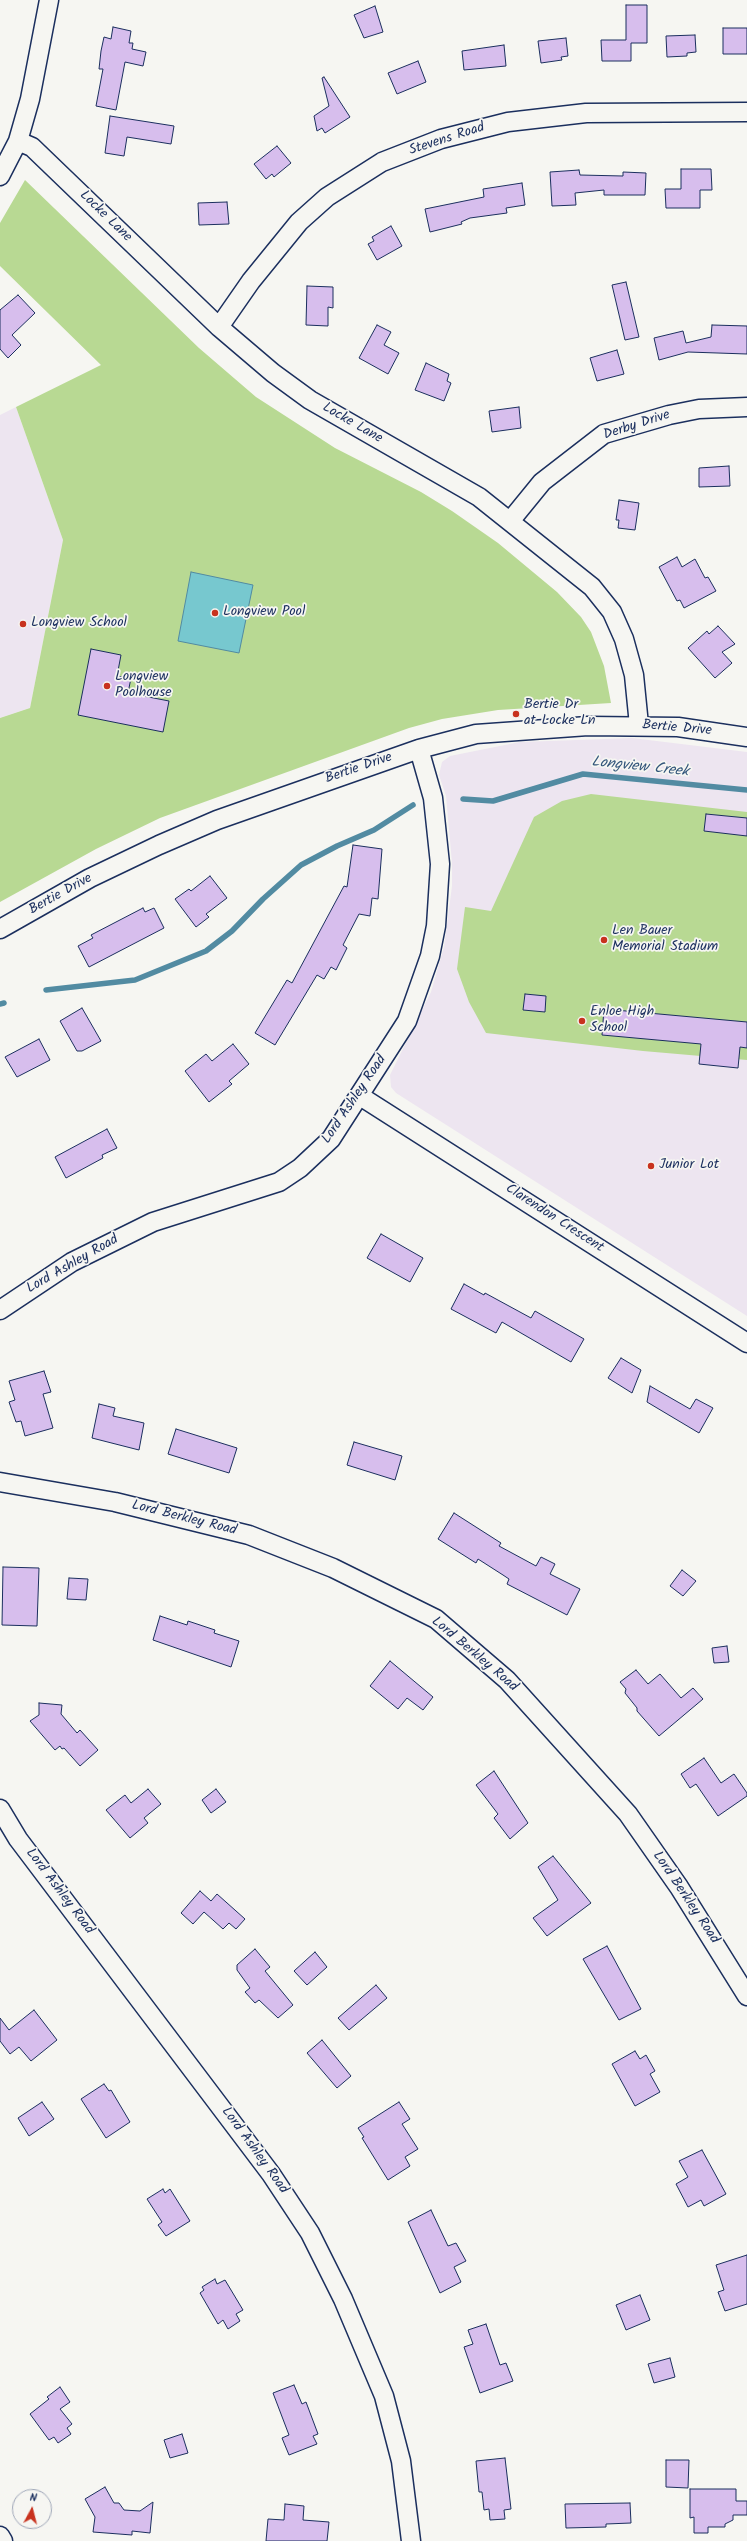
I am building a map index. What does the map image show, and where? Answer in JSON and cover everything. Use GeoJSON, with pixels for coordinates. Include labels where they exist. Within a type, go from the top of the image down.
{"type":"FeatureCollection","features":[{"type":"Feature","properties":{"kind":"street"},"geometry":{"type":"LineString","coordinates":[[0,176],[18,141],[30,99],[49,0]]}},
{"type":"Feature","properties":{"kind":"street","name":"Stevens Road"},"geometry":{"type":"LineString","coordinates":[[219,327],[251,280],[299,222],[327,197],[382,162],[441,139],[508,122],[586,113],[747,112]]}},
{"type":"Feature","properties":{"kind":"street","name":"Locke Lane"},"geometry":{"type":"LineString","coordinates":[[18,141],[32,147],[219,327],[273,373],[310,400],[445,476],[511,520],[592,587],[612,612],[624,639],[634,675],[639,725]]}},
{"type":"Feature","properties":{"kind":"street","name":"Derby Drive"},"geometry":{"type":"LineString","coordinates":[[511,520],[542,482],[604,434],[669,415],[699,409],[747,407]]}},
{"type":"Feature","properties":{"kind":"street","name":"Bertie Drive"},"geometry":{"type":"LineString","coordinates":[[0,930],[90,878],[159,845],[217,820],[419,749],[491,733],[550,728],[639,725],[678,727],[747,737]]}},
{"type":"Feature","properties":{"kind":"street","name":"Lord Ashley Road"},"geometry":{"type":"LineString","coordinates":[[0,1310],[72,1262],[153,1222],[279,1182],[318,1153],[331,1139],[407,1021],[422,982],[436,926],[440,864],[438,836],[434,798],[419,749]]}},
{"type":"Feature","properties":{"kind":"street","name":"Clarendon Crescent"},"geometry":{"type":"LineString","coordinates":[[360,1096],[747,1343]]}},
{"type":"Feature","properties":{"kind":"street","name":"Lord Berkley Road"},"geometry":{"type":"LineString","coordinates":[[0,1482],[115,1502],[249,1536],[333,1568],[436,1619],[507,1680],[628,1814],[679,1887],[747,1996]]}},
{"type":"Feature","properties":{"kind":"street","name":"Lord Ashley Road"},"geometry":{"type":"LineString","coordinates":[[0,1809],[18,1839],[271,2174],[310,2233],[343,2299],[384,2396],[403,2469],[411,2541]]}},
{"type":"Feature","properties":{"kind":"street"},"geometry":{"type":"LineString","coordinates":[[0,2536],[3,2541]]}},
{"type":"Feature","properties":{"kind":"shaded area","name":"Longview School"},"geometry":{"type":"Polygon","coordinates":[[[16,407],[63,540],[30,708],[0,718],[0,415],[16,407]]]}},
{"type":"Feature","properties":{"kind":"shaded area","name":"Enloe High School"},"geometry":{"type":"Polygon","coordinates":[[[632,738],[747,752],[747,1316],[396,1093],[391,1087],[390,1075],[431,992],[444,947],[452,886],[452,863],[446,796],[439,775],[442,762],[450,756],[520,742],[632,738]]]}},
{"type":"Feature","properties":{"kind":"green space"},"geometry":{"type":"Polygon","coordinates":[[[25,180],[199,348],[256,397],[335,448],[421,492],[452,511],[498,543],[557,592],[581,617],[591,632],[604,666],[611,703],[498,710],[442,719],[409,728],[160,818],[96,849],[0,902],[0,718],[30,708],[63,540],[16,407],[101,365],[0,266],[0,223],[25,180]]]}},
{"type":"Feature","properties":{"kind":"green space","name":"Len Bauer Memorial Stadium"},"geometry":{"type":"Polygon","coordinates":[[[591,794],[747,812],[747,1060],[643,1051],[486,1033],[469,1002],[457,969],[465,907],[491,911],[534,817],[562,801],[591,794]]]}},
{"type":"Feature","properties":{"kind":"water","name":"Longview Pool"},"geometry":{"type":"Polygon","coordinates":[[[191,572],[253,585],[239,653],[178,641],[191,572]]]}},
{"type":"Feature","properties":{"kind":"building"},"geometry":{"type":"Polygon","coordinates":[[[626,5],[647,5],[647,43],[631,43],[631,61],[602,61],[601,40],[626,40],[626,5]]]}},
{"type":"Feature","properties":{"kind":"building"},"geometry":{"type":"Polygon","coordinates":[[[375,6],[383,32],[364,38],[354,15],[375,6]]]}},
{"type":"Feature","properties":{"kind":"building"},"geometry":{"type":"Polygon","coordinates":[[[113,27],[131,31],[129,43],[133,43],[132,49],[146,52],[143,66],[125,62],[116,110],[96,106],[103,69],[99,69],[104,37],[111,39],[113,27]]]}},
{"type":"Feature","properties":{"kind":"building"},"geometry":{"type":"Polygon","coordinates":[[[723,28],[747,28],[747,54],[723,54],[723,28]]]}},
{"type":"Feature","properties":{"kind":"building"},"geometry":{"type":"Polygon","coordinates":[[[695,35],[696,52],[687,53],[687,56],[667,57],[666,36],[695,35]]]}},
{"type":"Feature","properties":{"kind":"building"},"geometry":{"type":"Polygon","coordinates":[[[566,38],[568,56],[561,57],[562,60],[541,63],[538,41],[566,38]]]}},
{"type":"Feature","properties":{"kind":"building"},"geometry":{"type":"Polygon","coordinates":[[[504,45],[506,66],[464,70],[462,51],[504,45]]]}},
{"type":"Feature","properties":{"kind":"building"},"geometry":{"type":"Polygon","coordinates":[[[418,61],[426,82],[397,94],[388,73],[418,61]]]}},
{"type":"Feature","properties":{"kind":"building"},"geometry":{"type":"Polygon","coordinates":[[[324,77],[350,117],[325,133],[322,128],[317,131],[314,116],[329,106],[322,78],[324,77]]]}},
{"type":"Feature","properties":{"kind":"building"},"geometry":{"type":"Polygon","coordinates":[[[110,116],[174,126],[171,144],[127,137],[124,156],[105,153],[110,116]]]}},
{"type":"Feature","properties":{"kind":"building"},"geometry":{"type":"Polygon","coordinates":[[[277,146],[291,163],[274,177],[272,174],[266,179],[254,164],[277,146]]]}},
{"type":"Feature","properties":{"kind":"building"},"geometry":{"type":"Polygon","coordinates":[[[681,169],[711,169],[712,190],[700,190],[700,208],[666,208],[665,189],[681,189],[681,169]]]}},
{"type":"Feature","properties":{"kind":"building"},"geometry":{"type":"Polygon","coordinates":[[[579,170],[580,175],[623,176],[623,172],[646,173],[645,195],[604,195],[604,190],[575,193],[576,205],[552,206],[550,172],[579,170]]]}},
{"type":"Feature","properties":{"kind":"building"},"geometry":{"type":"Polygon","coordinates":[[[522,183],[525,205],[506,208],[507,213],[470,218],[461,222],[462,224],[430,232],[425,209],[484,197],[483,189],[522,183]]]}},
{"type":"Feature","properties":{"kind":"building"},"geometry":{"type":"Polygon","coordinates":[[[227,202],[229,224],[199,225],[198,203],[227,202]]]}},
{"type":"Feature","properties":{"kind":"building"},"geometry":{"type":"Polygon","coordinates":[[[391,226],[402,246],[377,260],[368,244],[374,241],[372,237],[391,226]]]}},
{"type":"Feature","properties":{"kind":"building"},"geometry":{"type":"Polygon","coordinates":[[[626,282],[639,337],[625,340],[612,285],[626,282]]]}},
{"type":"Feature","properties":{"kind":"building"},"geometry":{"type":"Polygon","coordinates":[[[307,286],[333,287],[333,308],[328,307],[328,326],[306,325],[307,286]]]}},
{"type":"Feature","properties":{"kind":"building"},"geometry":{"type":"Polygon","coordinates":[[[18,295],[35,313],[12,335],[21,345],[8,358],[0,349],[0,310],[18,295]]]}},
{"type":"Feature","properties":{"kind":"building"},"geometry":{"type":"Polygon","coordinates":[[[377,325],[391,332],[384,345],[399,353],[388,374],[359,358],[377,325]]]}},
{"type":"Feature","properties":{"kind":"building"},"geometry":{"type":"Polygon","coordinates":[[[712,325],[747,326],[747,354],[688,352],[659,360],[654,338],[683,331],[686,343],[711,337],[712,325]]]}},
{"type":"Feature","properties":{"kind":"building"},"geometry":{"type":"Polygon","coordinates":[[[617,350],[624,374],[597,381],[590,358],[617,350]]]}},
{"type":"Feature","properties":{"kind":"building"},"geometry":{"type":"Polygon","coordinates":[[[426,363],[449,374],[447,381],[451,383],[444,401],[415,390],[426,363]]]}},
{"type":"Feature","properties":{"kind":"building"},"geometry":{"type":"Polygon","coordinates":[[[519,407],[521,428],[492,432],[489,411],[519,407]]]}},
{"type":"Feature","properties":{"kind":"building"},"geometry":{"type":"Polygon","coordinates":[[[729,466],[730,486],[699,487],[699,468],[729,466]]]}},
{"type":"Feature","properties":{"kind":"building"},"geometry":{"type":"Polygon","coordinates":[[[619,500],[639,503],[635,530],[618,528],[619,520],[616,520],[619,500]]]}},
{"type":"Feature","properties":{"kind":"building"},"geometry":{"type":"Polygon","coordinates":[[[677,557],[682,567],[695,559],[705,578],[708,577],[716,591],[684,608],[680,600],[677,601],[659,567],[677,557]]]}},
{"type":"Feature","properties":{"kind":"building"},"geometry":{"type":"Polygon","coordinates":[[[718,626],[735,644],[722,652],[732,663],[715,678],[688,648],[707,631],[709,634],[718,626]]]}},
{"type":"Feature","properties":{"kind":"building","name":"Longview Poolhouse"},"geometry":{"type":"Polygon","coordinates":[[[91,649],[121,655],[117,676],[131,678],[128,693],[169,701],[163,732],[78,715],[91,649]]]}},
{"type":"Feature","properties":{"kind":"building"},"geometry":{"type":"Polygon","coordinates":[[[706,814],[747,818],[747,836],[704,831],[706,814]]]}},
{"type":"Feature","properties":{"kind":"building"},"geometry":{"type":"Polygon","coordinates":[[[353,845],[382,849],[378,899],[372,898],[370,916],[359,914],[343,945],[347,948],[336,970],[331,967],[324,979],[317,975],[275,1045],[255,1033],[287,980],[292,983],[344,886],[347,887],[353,845]]]}},
{"type":"Feature","properties":{"kind":"building"},"geometry":{"type":"Polygon","coordinates":[[[210,876],[227,898],[206,914],[209,917],[196,927],[175,899],[189,889],[191,891],[210,876]]]}},
{"type":"Feature","properties":{"kind":"building"},"geometry":{"type":"Polygon","coordinates":[[[143,908],[145,912],[154,908],[164,928],[89,967],[78,946],[93,938],[91,935],[143,908]]]}},
{"type":"Feature","properties":{"kind":"building"},"geometry":{"type":"Polygon","coordinates":[[[525,994],[546,996],[545,1012],[523,1010],[525,994]]]}},
{"type":"Feature","properties":{"kind":"building"},"geometry":{"type":"Polygon","coordinates":[[[82,1008],[101,1041],[82,1051],[77,1051],[60,1021],[82,1008]]]}},
{"type":"Feature","properties":{"kind":"building"},"geometry":{"type":"Polygon","coordinates":[[[604,1009],[747,1022],[747,1048],[740,1047],[738,1068],[699,1064],[701,1044],[602,1035],[604,1009]]]}},
{"type":"Feature","properties":{"kind":"building"},"geometry":{"type":"Polygon","coordinates":[[[39,1039],[50,1060],[17,1077],[5,1057],[39,1039]]]}},
{"type":"Feature","properties":{"kind":"building"},"geometry":{"type":"Polygon","coordinates":[[[233,1044],[249,1064],[229,1081],[232,1084],[209,1102],[185,1071],[206,1054],[212,1061],[233,1044]]]}},
{"type":"Feature","properties":{"kind":"building"},"geometry":{"type":"Polygon","coordinates":[[[107,1129],[117,1148],[102,1155],[103,1158],[66,1178],[55,1157],[107,1129]]]}},
{"type":"Feature","properties":{"kind":"building"},"geometry":{"type":"Polygon","coordinates":[[[381,1234],[423,1258],[410,1282],[367,1258],[381,1234]]]}},
{"type":"Feature","properties":{"kind":"building"},"geometry":{"type":"Polygon","coordinates":[[[464,1284],[484,1295],[485,1293],[531,1318],[535,1311],[584,1339],[571,1362],[502,1322],[496,1333],[451,1309],[464,1284]]]}},
{"type":"Feature","properties":{"kind":"building"},"geometry":{"type":"Polygon","coordinates":[[[621,1358],[641,1370],[632,1393],[608,1378],[621,1358]]]}},
{"type":"Feature","properties":{"kind":"building"},"geometry":{"type":"Polygon","coordinates":[[[44,1371],[51,1392],[43,1394],[53,1428],[25,1436],[21,1421],[16,1422],[9,1402],[15,1400],[9,1381],[44,1371]]]}},
{"type":"Feature","properties":{"kind":"building"},"geometry":{"type":"Polygon","coordinates":[[[650,1386],[690,1409],[696,1399],[713,1408],[699,1433],[647,1402],[650,1386]]]}},
{"type":"Feature","properties":{"kind":"building"},"geometry":{"type":"Polygon","coordinates":[[[99,1404],[115,1408],[113,1416],[144,1423],[139,1450],[92,1438],[99,1404]]]}},
{"type":"Feature","properties":{"kind":"building"},"geometry":{"type":"Polygon","coordinates":[[[176,1429],[237,1448],[229,1473],[168,1454],[176,1429]]]}},
{"type":"Feature","properties":{"kind":"building"},"geometry":{"type":"Polygon","coordinates":[[[354,1442],[402,1456],[395,1480],[347,1465],[354,1442]]]}},
{"type":"Feature","properties":{"kind":"building"},"geometry":{"type":"Polygon","coordinates":[[[454,1513],[501,1543],[499,1546],[536,1566],[541,1557],[555,1564],[550,1574],[580,1589],[567,1615],[507,1584],[509,1579],[503,1575],[478,1559],[476,1563],[438,1539],[454,1513]]]}},
{"type":"Feature","properties":{"kind":"building"},"geometry":{"type":"Polygon","coordinates":[[[3,1567],[39,1568],[37,1626],[2,1625],[3,1567]]]}},
{"type":"Feature","properties":{"kind":"building"},"geometry":{"type":"Polygon","coordinates":[[[682,1570],[696,1581],[683,1596],[670,1586],[682,1570]]]}},
{"type":"Feature","properties":{"kind":"building"},"geometry":{"type":"Polygon","coordinates":[[[69,1578],[88,1579],[86,1600],[67,1599],[69,1578]]]}},
{"type":"Feature","properties":{"kind":"building"},"geometry":{"type":"Polygon","coordinates":[[[160,1616],[187,1625],[188,1621],[215,1630],[214,1633],[239,1641],[231,1667],[153,1640],[160,1616]]]}},
{"type":"Feature","properties":{"kind":"building"},"geometry":{"type":"Polygon","coordinates":[[[727,1646],[729,1662],[714,1663],[712,1648],[727,1646]]]}},
{"type":"Feature","properties":{"kind":"building"},"geometry":{"type":"Polygon","coordinates":[[[390,1661],[433,1697],[423,1710],[407,1698],[398,1709],[370,1686],[390,1661]]]}},
{"type":"Feature","properties":{"kind":"building"},"geometry":{"type":"Polygon","coordinates":[[[636,1670],[648,1684],[660,1674],[681,1698],[693,1688],[703,1699],[659,1736],[637,1711],[637,1708],[625,1693],[626,1689],[620,1682],[636,1670]]]}},
{"type":"Feature","properties":{"kind":"building"},"geometry":{"type":"Polygon","coordinates":[[[39,1703],[62,1705],[61,1714],[77,1733],[80,1730],[98,1750],[80,1766],[64,1748],[62,1749],[60,1746],[55,1750],[30,1721],[39,1715],[39,1703]]]}},
{"type":"Feature","properties":{"kind":"building"},"geometry":{"type":"Polygon","coordinates":[[[704,1758],[721,1783],[734,1774],[747,1793],[747,1796],[718,1816],[696,1784],[690,1788],[681,1774],[704,1758]]]}},
{"type":"Feature","properties":{"kind":"building"},"geometry":{"type":"Polygon","coordinates":[[[494,1771],[528,1823],[510,1839],[494,1818],[498,1814],[476,1785],[494,1771]]]}},
{"type":"Feature","properties":{"kind":"building"},"geometry":{"type":"Polygon","coordinates":[[[148,1789],[161,1804],[144,1818],[148,1823],[130,1838],[106,1810],[125,1795],[131,1803],[148,1789]]]}},
{"type":"Feature","properties":{"kind":"building"},"geometry":{"type":"Polygon","coordinates":[[[216,1789],[226,1802],[211,1813],[202,1800],[216,1789]]]}},
{"type":"Feature","properties":{"kind":"building"},"geometry":{"type":"Polygon","coordinates":[[[553,1856],[591,1903],[547,1936],[533,1918],[558,1900],[538,1867],[553,1856]]]}},
{"type":"Feature","properties":{"kind":"building"},"geometry":{"type":"Polygon","coordinates":[[[200,1891],[211,1901],[217,1894],[245,1919],[236,1929],[229,1923],[223,1929],[204,1912],[193,1924],[181,1913],[200,1891]]]}},
{"type":"Feature","properties":{"kind":"building"},"geometry":{"type":"Polygon","coordinates":[[[607,1946],[641,2009],[619,2020],[583,1959],[607,1946]]]}},
{"type":"Feature","properties":{"kind":"building"},"geometry":{"type":"Polygon","coordinates":[[[255,1949],[270,1967],[265,1971],[293,2005],[278,2018],[259,2000],[255,2003],[245,1992],[250,1988],[237,1970],[237,1965],[255,1949]]]}},
{"type":"Feature","properties":{"kind":"building"},"geometry":{"type":"Polygon","coordinates":[[[315,1952],[327,1967],[307,1985],[294,1971],[315,1952]]]}},
{"type":"Feature","properties":{"kind":"building"},"geometry":{"type":"Polygon","coordinates":[[[376,1985],[387,1998],[349,2030],[338,2018],[376,1985]]]}},
{"type":"Feature","properties":{"kind":"building"},"geometry":{"type":"Polygon","coordinates":[[[34,2010],[57,2040],[31,2061],[19,2047],[10,2054],[0,2041],[0,2018],[9,2030],[34,2010]]]}},
{"type":"Feature","properties":{"kind":"building"},"geometry":{"type":"Polygon","coordinates":[[[322,2040],[351,2076],[337,2088],[307,2053],[322,2040]]]}},
{"type":"Feature","properties":{"kind":"building"},"geometry":{"type":"Polygon","coordinates":[[[635,2051],[640,2059],[646,2055],[655,2071],[650,2074],[660,2092],[635,2106],[612,2064],[635,2051]]]}},
{"type":"Feature","properties":{"kind":"building"},"geometry":{"type":"Polygon","coordinates":[[[104,2084],[109,2091],[111,2090],[130,2122],[106,2138],[81,2099],[104,2084]]]}},
{"type":"Feature","properties":{"kind":"building"},"geometry":{"type":"Polygon","coordinates":[[[42,2102],[54,2119],[29,2136],[18,2118],[42,2102]]]}},
{"type":"Feature","properties":{"kind":"building"},"geometry":{"type":"Polygon","coordinates":[[[399,2102],[410,2119],[402,2124],[418,2149],[405,2157],[410,2166],[388,2180],[362,2138],[364,2137],[358,2128],[399,2102]]]}},
{"type":"Feature","properties":{"kind":"building"},"geometry":{"type":"Polygon","coordinates":[[[702,2150],[726,2194],[704,2206],[701,2200],[688,2207],[676,2184],[688,2177],[679,2161],[702,2150]]]}},
{"type":"Feature","properties":{"kind":"building"},"geometry":{"type":"Polygon","coordinates":[[[163,2189],[165,2193],[170,2189],[190,2221],[166,2236],[158,2225],[162,2222],[147,2199],[163,2189]]]}},
{"type":"Feature","properties":{"kind":"building"},"geometry":{"type":"Polygon","coordinates":[[[431,2210],[448,2246],[456,2243],[466,2261],[454,2267],[461,2282],[440,2293],[408,2222],[431,2210]]]}},
{"type":"Feature","properties":{"kind":"building"},"geometry":{"type":"Polygon","coordinates":[[[747,2255],[747,2304],[725,2311],[718,2292],[724,2290],[716,2265],[747,2255]]]}},
{"type":"Feature","properties":{"kind":"building"},"geometry":{"type":"Polygon","coordinates":[[[215,2279],[217,2284],[225,2280],[243,2310],[236,2314],[240,2321],[228,2329],[223,2320],[218,2324],[200,2293],[204,2290],[202,2287],[215,2279]]]}},
{"type":"Feature","properties":{"kind":"building"},"geometry":{"type":"Polygon","coordinates":[[[640,2295],[650,2320],[626,2330],[616,2305],[640,2295]]]}},
{"type":"Feature","properties":{"kind":"building"},"geometry":{"type":"Polygon","coordinates":[[[486,2324],[500,2365],[506,2363],[513,2381],[480,2393],[464,2347],[473,2344],[468,2330],[486,2324]]]}},
{"type":"Feature","properties":{"kind":"building"},"geometry":{"type":"Polygon","coordinates":[[[670,2358],[675,2377],[654,2383],[648,2364],[670,2358]]]}},
{"type":"Feature","properties":{"kind":"building"},"geometry":{"type":"Polygon","coordinates":[[[294,2385],[302,2404],[306,2402],[318,2434],[313,2436],[317,2444],[289,2455],[282,2438],[289,2435],[273,2393],[294,2385]]]}},
{"type":"Feature","properties":{"kind":"building"},"geometry":{"type":"Polygon","coordinates":[[[60,2387],[70,2402],[60,2409],[72,2424],[67,2428],[71,2434],[58,2443],[54,2437],[49,2440],[30,2414],[49,2399],[47,2397],[60,2387]]]}},
{"type":"Feature","properties":{"kind":"building"},"geometry":{"type":"Polygon","coordinates":[[[182,2434],[188,2453],[170,2458],[164,2440],[182,2434]]]}},
{"type":"Feature","properties":{"kind":"building"},"geometry":{"type":"Polygon","coordinates":[[[505,2458],[511,2509],[504,2510],[505,2519],[490,2520],[489,2509],[484,2510],[482,2492],[479,2492],[476,2461],[505,2458]]]}},
{"type":"Feature","properties":{"kind":"building"},"geometry":{"type":"Polygon","coordinates":[[[666,2460],[689,2460],[688,2488],[666,2487],[666,2460]]]}},
{"type":"Feature","properties":{"kind":"building"},"geometry":{"type":"Polygon","coordinates":[[[105,2487],[114,2503],[119,2503],[124,2510],[140,2511],[153,2502],[150,2533],[132,2531],[132,2535],[93,2532],[95,2517],[85,2499],[105,2487]]]}},
{"type":"Feature","properties":{"kind":"building"},"geometry":{"type":"Polygon","coordinates":[[[690,2489],[736,2489],[736,2501],[747,2501],[747,2515],[733,2515],[733,2520],[725,2524],[725,2527],[708,2527],[708,2533],[694,2533],[694,2517],[690,2518],[690,2489]]]}},
{"type":"Feature","properties":{"kind":"building"},"geometry":{"type":"Polygon","coordinates":[[[630,2503],[631,2523],[606,2524],[606,2527],[566,2528],[565,2504],[630,2503]]]}},
{"type":"Feature","properties":{"kind":"building"},"geometry":{"type":"Polygon","coordinates":[[[285,2504],[304,2506],[303,2520],[329,2522],[327,2541],[266,2541],[268,2519],[284,2520],[285,2504]]]}},
{"type":"Feature","properties":{"kind":"waterway","name":"Longview Creek"},"geometry":{"type":"LineString","coordinates":[[463,799],[493,801],[583,774],[747,790]]}},
{"type":"Feature","properties":{"kind":"waterway"},"geometry":{"type":"LineString","coordinates":[[46,990],[135,980],[206,951],[232,931],[263,899],[301,865],[337,846],[374,830],[413,805]]}},
{"type":"Feature","properties":{"kind":"waterway"},"geometry":{"type":"LineString","coordinates":[[0,1004],[4,1003]]}},
{"type":"Feature","properties":{"kind":"place","name":"Longview Pool"},"geometry":{"type":"Point","coordinates":[215,613]}},
{"type":"Feature","properties":{"kind":"place","name":"Longview School"},"geometry":{"type":"Point","coordinates":[23,624]}},
{"type":"Feature","properties":{"kind":"place","name":"Longview Poolhouse"},"geometry":{"type":"Point","coordinates":[107,686]}},
{"type":"Feature","properties":{"kind":"place","name":"Bertie Dr at Locke Ln"},"geometry":{"type":"Point","coordinates":[516,714]}},
{"type":"Feature","properties":{"kind":"place","name":"Len Bauer Memorial Stadium"},"geometry":{"type":"Point","coordinates":[604,940]}},
{"type":"Feature","properties":{"kind":"place","name":"Enloe High School"},"geometry":{"type":"Point","coordinates":[582,1021]}},
{"type":"Feature","properties":{"kind":"place","name":"Junior Lot"},"geometry":{"type":"Point","coordinates":[651,1166]}}]}
